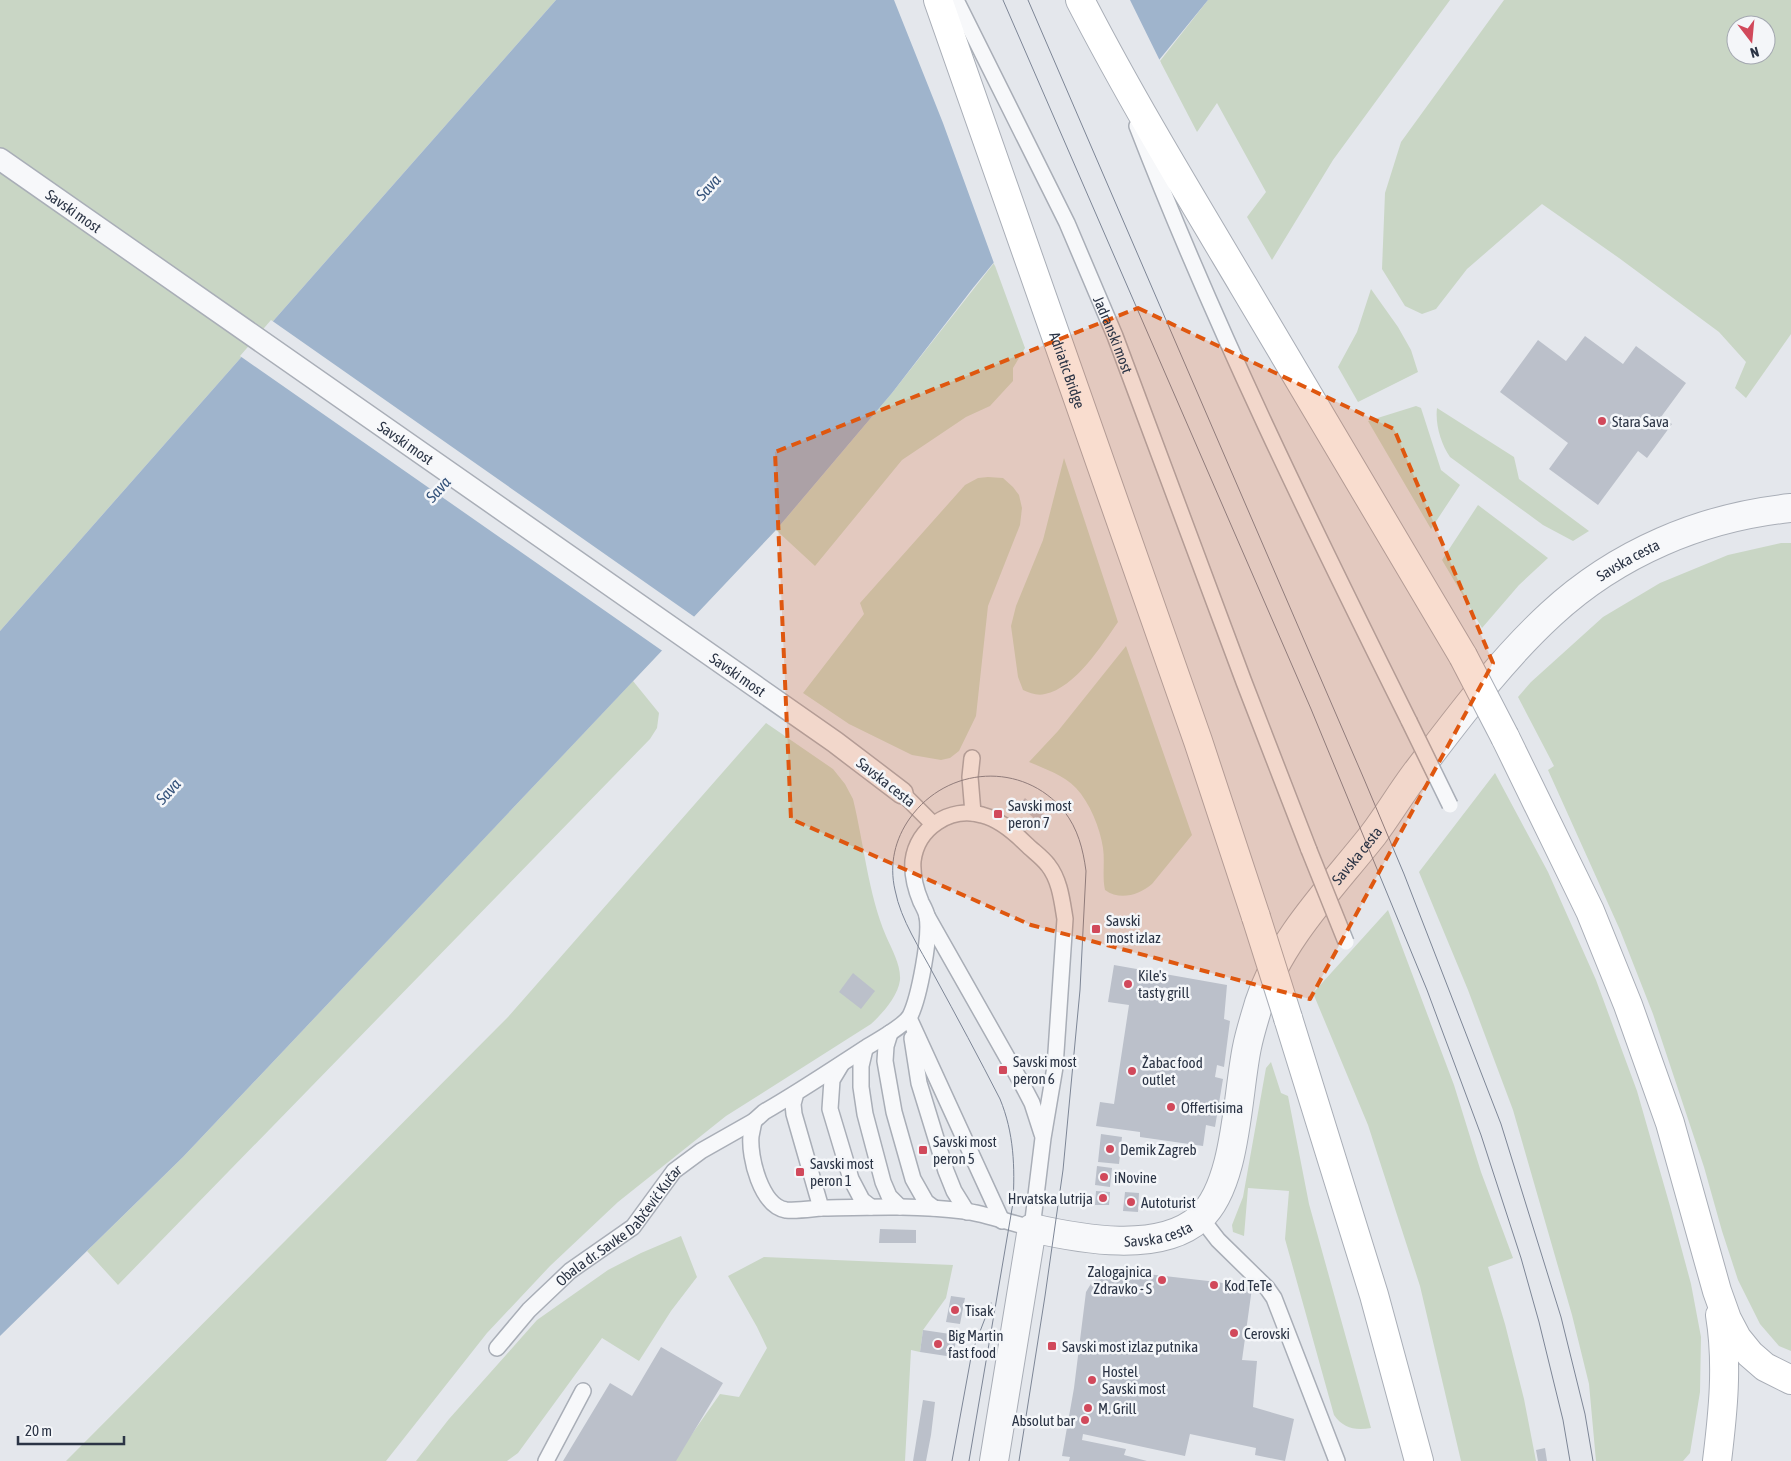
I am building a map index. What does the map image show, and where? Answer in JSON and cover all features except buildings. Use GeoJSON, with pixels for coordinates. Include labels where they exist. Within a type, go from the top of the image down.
{"type":"FeatureCollection","features":[{"type":"Feature","properties":{"kind":"main road","name":"Adriatic Bridge"},"geometry":{"type":"LineString","coordinates":[[938,0],[1198,741],[1288,1018],[1374,1295],[1419,1461]]}},
{"type":"Feature","properties":{"kind":"main road"},"geometry":{"type":"LineString","coordinates":[[1080,0],[1112,62],[1463,656],[1505,737],[1590,911],[1628,1005],[1670,1123],[1717,1291],[1727,1319],[1737,1338],[1750,1354],[1765,1367],[1791,1380]]}},
{"type":"Feature","properties":{"kind":"main road"},"geometry":{"type":"LineString","coordinates":[[1717,1291],[1724,1336],[1725,1365],[1723,1410],[1717,1461]]}},
{"type":"Feature","properties":{"kind":"street","name":"Savski most"},"geometry":{"type":"LineString","coordinates":[[0,159],[835,742]]}},
{"type":"Feature","properties":{"kind":"street","name":"Savska cesta"},"geometry":{"type":"LineString","coordinates":[[1032,1228],[1080,1237],[1135,1240],[1164,1236],[1184,1229],[1201,1218],[1220,1191],[1227,1168],[1247,1046],[1260,1000],[1280,957],[1307,918],[1375,832],[1415,775],[1489,681],[1552,613],[1595,579],[1633,555],[1687,531],[1724,520],[1780,509]]}},
{"type":"Feature","properties":{"kind":"street","name":"Savska cesta"},"geometry":{"type":"LineString","coordinates":[[835,742],[902,793]]}},
{"type":"Feature","properties":{"kind":"street"},"geometry":{"type":"LineString","coordinates":[[994,1461],[1032,1228]]}},
{"type":"Feature","properties":{"kind":"lane","name":"Jadranski most"},"geometry":{"type":"LineString","coordinates":[[956,0],[1074,240],[1115,336],[1244,682],[1346,942]]}},
{"type":"Feature","properties":{"kind":"lane"},"geometry":{"type":"LineString","coordinates":[[1112,62],[1170,212],[1232,354],[1332,567],[1450,805]]}},
{"type":"Feature","properties":{"kind":"lane"},"geometry":{"type":"LineString","coordinates":[[972,758],[970,777],[973,813]]}},
{"type":"Feature","properties":{"kind":"lane","name":"Savska cesta"},"geometry":{"type":"LineString","coordinates":[[902,793],[934,824]]}},
{"type":"Feature","properties":{"kind":"lane"},"geometry":{"type":"LineString","coordinates":[[754,1121],[751,1138],[760,1184],[766,1196],[784,1210],[871,1207],[934,1208],[967,1212],[1032,1228],[1055,1057],[1065,919],[1061,895],[1048,866],[1012,831],[991,818],[973,813],[958,813],[944,818],[928,829],[918,844],[913,862],[915,882],[927,916],[1032,1103],[1043,1138]]}},
{"type":"Feature","properties":{"kind":"lane"},"geometry":{"type":"LineString","coordinates":[[927,916],[925,958],[920,984],[909,1018],[919,1083],[949,1178],[960,1202],[967,1212]]}},
{"type":"Feature","properties":{"kind":"lane"},"geometry":{"type":"LineString","coordinates":[[909,1018],[1002,1221]]}},
{"type":"Feature","properties":{"kind":"lane","name":"Obala dr. Savke Dabčević Kučar"},"geometry":{"type":"LineString","coordinates":[[497,1348],[529,1310],[570,1271],[633,1227],[674,1171],[701,1151],[754,1121],[764,1112],[890,1033],[909,1018]]}},
{"type":"Feature","properties":{"kind":"lane"},"geometry":{"type":"LineString","coordinates":[[890,1033],[886,1046],[885,1060],[894,1112],[914,1179],[926,1202],[934,1208]]}},
{"type":"Feature","properties":{"kind":"lane"},"geometry":{"type":"LineString","coordinates":[[865,1048],[861,1066],[860,1087],[865,1114],[883,1182],[889,1196],[900,1207]]}},
{"type":"Feature","properties":{"kind":"lane"},"geometry":{"type":"LineString","coordinates":[[842,1064],[832,1080],[830,1109],[851,1179],[860,1196],[871,1207]]}},
{"type":"Feature","properties":{"kind":"lane"},"geometry":{"type":"LineString","coordinates":[[796,1093],[793,1104],[794,1114],[821,1208]]}},
{"type":"Feature","properties":{"kind":"lane"},"geometry":{"type":"LineString","coordinates":[[1201,1218],[1236,1260],[1262,1283],[1274,1298],[1336,1461]]}},
{"type":"Feature","properties":{"kind":"lane"},"geometry":{"type":"LineString","coordinates":[[546,1461],[584,1391]]}},
{"type":"Feature","properties":{"kind":"highlighted area"},"geometry":{"type":"Polygon","coordinates":[[[1138,308],[1394,429],[1493,663],[1310,999],[1031,925],[791,819],[775,452],[1138,308]]]}},
{"type":"Feature","properties":{"kind":"green space"},"geometry":{"type":"Polygon","coordinates":[[[0,0],[556,0],[0,631],[0,0]]]}},
{"type":"Feature","properties":{"kind":"green space"},"geometry":{"type":"Polygon","coordinates":[[[1208,0],[1450,0],[1333,160],[1272,260],[1247,217],[1266,192],[1217,103],[1197,132],[1160,61],[1208,0]]]}},
{"type":"Feature","properties":{"kind":"green space"},"geometry":{"type":"Polygon","coordinates":[[[1504,0],[1791,0],[1791,334],[1746,398],[1735,388],[1746,362],[1719,332],[1542,204],[1467,269],[1436,309],[1422,314],[1405,306],[1382,269],[1385,193],[1401,142],[1504,0]]]}},
{"type":"Feature","properties":{"kind":"green space"},"geometry":{"type":"Polygon","coordinates":[[[994,263],[1025,348],[1013,368],[1013,381],[990,406],[966,417],[902,460],[815,566],[776,530],[892,393],[994,263]]]}},
{"type":"Feature","properties":{"kind":"green space"},"geometry":{"type":"Polygon","coordinates":[[[1371,289],[1398,327],[1411,350],[1418,372],[1358,402],[1338,367],[1357,332],[1371,289]]]}},
{"type":"Feature","properties":{"kind":"green space"},"geometry":{"type":"Polygon","coordinates":[[[1416,406],[1421,408],[1441,470],[1460,485],[1431,529],[1368,421],[1416,406]]]}},
{"type":"Feature","properties":{"kind":"green space"},"geometry":{"type":"Polygon","coordinates":[[[1437,408],[1514,457],[1519,479],[1589,531],[1573,541],[1543,525],[1450,457],[1439,434],[1437,408]]]}},
{"type":"Feature","properties":{"kind":"green space"},"geometry":{"type":"Polygon","coordinates":[[[1064,458],[1118,622],[1096,653],[1077,675],[1056,690],[1042,695],[1023,690],[1018,677],[1011,626],[1016,606],[1043,540],[1064,458]]]}},
{"type":"Feature","properties":{"kind":"green space"},"geometry":{"type":"Polygon","coordinates":[[[978,478],[1003,478],[1013,487],[1019,495],[1022,508],[1020,525],[988,606],[976,716],[959,751],[950,758],[941,760],[912,755],[849,724],[803,693],[864,614],[860,603],[965,485],[978,478]]]}},
{"type":"Feature","properties":{"kind":"green space"},"geometry":{"type":"Polygon","coordinates":[[[1478,505],[1548,558],[1519,585],[1482,628],[1442,560],[1478,505]]]}},
{"type":"Feature","properties":{"kind":"green space"},"geometry":{"type":"Polygon","coordinates":[[[1781,543],[1791,543],[1791,1351],[1779,1346],[1760,1324],[1738,1280],[1704,1167],[1653,1014],[1620,930],[1548,770],[1554,766],[1518,697],[1531,682],[1603,617],[1660,583],[1728,555],[1781,543]]]}},
{"type":"Feature","properties":{"kind":"green space"},"geometry":{"type":"Polygon","coordinates":[[[1126,646],[1192,835],[1152,884],[1135,894],[1123,896],[1105,890],[1102,840],[1094,816],[1086,801],[1066,779],[1029,762],[1058,731],[1126,646]]]}},
{"type":"Feature","properties":{"kind":"green space"},"geometry":{"type":"Polygon","coordinates":[[[633,681],[659,713],[657,728],[650,739],[118,1285],[87,1251],[183,1157],[633,681]]]}},
{"type":"Feature","properties":{"kind":"green space"},"geometry":{"type":"Polygon","coordinates":[[[766,723],[833,769],[845,784],[853,799],[875,903],[886,936],[898,963],[900,974],[899,986],[880,1015],[871,1024],[726,1116],[618,1202],[550,1266],[487,1333],[386,1461],[66,1461],[508,1017],[766,723]]]}},
{"type":"Feature","properties":{"kind":"green space"},"geometry":{"type":"Polygon","coordinates":[[[1495,773],[1548,872],[1596,980],[1637,1091],[1670,1206],[1691,1284],[1701,1337],[1700,1392],[1690,1453],[1683,1461],[1596,1461],[1589,1384],[1572,1315],[1513,1110],[1468,990],[1419,872],[1495,773]]]}},
{"type":"Feature","properties":{"kind":"green space"},"geometry":{"type":"Polygon","coordinates":[[[1388,910],[1454,1085],[1481,1172],[1513,1258],[1488,1267],[1524,1399],[1536,1461],[1461,1461],[1420,1286],[1368,1125],[1313,993],[1388,910]]]}},
{"type":"Feature","properties":{"kind":"green space"},"geometry":{"type":"Polygon","coordinates":[[[1271,1062],[1281,1093],[1288,1096],[1309,1204],[1371,1428],[1350,1428],[1341,1423],[1334,1415],[1285,1239],[1289,1191],[1248,1188],[1244,1236],[1233,1232],[1232,1225],[1243,1197],[1266,1068],[1271,1062]]]}},
{"type":"Feature","properties":{"kind":"green space"},"geometry":{"type":"Polygon","coordinates":[[[681,1236],[697,1277],[671,1311],[639,1361],[602,1338],[518,1453],[507,1461],[416,1461],[449,1419],[537,1320],[608,1270],[681,1236]]]}},
{"type":"Feature","properties":{"kind":"green space"},"geometry":{"type":"Polygon","coordinates":[[[764,1257],[953,1265],[946,1298],[923,1330],[920,1352],[911,1350],[905,1461],[673,1461],[720,1394],[739,1397],[767,1348],[728,1276],[764,1257]]]}},
{"type":"Feature","properties":{"kind":"water","name":"Sava"},"geometry":{"type":"Polygon","coordinates":[[[556,0],[1208,0],[973,288],[892,393],[776,530],[183,1157],[0,1336],[0,631],[556,0]]]}},
{"type":"Feature","properties":{"kind":"pier"},"geometry":{"type":"Polygon","coordinates":[[[894,0],[1130,0],[1161,63],[995,266],[943,123],[894,0]]]}},
{"type":"Feature","properties":{"kind":"pier"},"geometry":{"type":"Polygon","coordinates":[[[271,320],[696,618],[664,652],[240,356],[271,320]]]}},
{"type":"Feature","properties":{"kind":"tram line"},"geometry":{"type":"LineString","coordinates":[[1003,0],[1311,709],[1427,990],[1481,1135],[1521,1258],[1563,1420],[1570,1461]]}},
{"type":"Feature","properties":{"kind":"tram line"},"geometry":{"type":"LineString","coordinates":[[1028,0],[1404,874],[1501,1124],[1561,1317],[1585,1414],[1593,1461]]}},
{"type":"Feature","properties":{"kind":"tram line"},"geometry":{"type":"LineString","coordinates":[[969,1461],[1013,1203],[1014,1176],[1011,1137],[1000,1099],[906,923],[893,880],[893,861],[900,834],[910,818],[926,801],[944,788],[964,780],[986,776],[1007,778],[1028,784],[1047,795],[1064,811],[1076,832],[1086,871],[1080,990],[1063,1170],[1019,1461]]}},
{"type":"Feature","properties":{"kind":"tram line"},"geometry":{"type":"LineString","coordinates":[[952,1461],[972,1352],[991,1303]]}},
{"type":"Feature","properties":{"kind":"place","name":"Stara Sava"},"geometry":{"type":"Point","coordinates":[1602,421]}},
{"type":"Feature","properties":{"kind":"place","name":"Savski most peron 7"},"geometry":{"type":"Point","coordinates":[998,814]}},
{"type":"Feature","properties":{"kind":"place","name":"Savski most izlaz"},"geometry":{"type":"Point","coordinates":[1096,929]}},
{"type":"Feature","properties":{"kind":"place","name":"Kile's tasty grill"},"geometry":{"type":"Point","coordinates":[1128,984]}},
{"type":"Feature","properties":{"kind":"place","name":"Savski most peron 6"},"geometry":{"type":"Point","coordinates":[1003,1070]}},
{"type":"Feature","properties":{"kind":"place","name":"Žabac food outlet"},"geometry":{"type":"Point","coordinates":[1132,1071]}},
{"type":"Feature","properties":{"kind":"place","name":"Offertisima"},"geometry":{"type":"Point","coordinates":[1171,1107]}},
{"type":"Feature","properties":{"kind":"place","name":"Demik Zagreb"},"geometry":{"type":"Point","coordinates":[1110,1149]}},
{"type":"Feature","properties":{"kind":"place","name":"Savski most peron 5"},"geometry":{"type":"Point","coordinates":[923,1150]}},
{"type":"Feature","properties":{"kind":"place","name":"Savski most peron 1"},"geometry":{"type":"Point","coordinates":[800,1172]}},
{"type":"Feature","properties":{"kind":"place","name":"iNovine"},"geometry":{"type":"Point","coordinates":[1104,1177]}},
{"type":"Feature","properties":{"kind":"place","name":"Hrvatska lutrija"},"geometry":{"type":"Point","coordinates":[1103,1198]}},
{"type":"Feature","properties":{"kind":"place","name":"Autoturist"},"geometry":{"type":"Point","coordinates":[1131,1202]}},
{"type":"Feature","properties":{"kind":"place","name":"Zalogajnica Zdravko - S"},"geometry":{"type":"Point","coordinates":[1162,1280]}},
{"type":"Feature","properties":{"kind":"place","name":"Kod TeTe"},"geometry":{"type":"Point","coordinates":[1214,1285]}},
{"type":"Feature","properties":{"kind":"place","name":"Tisak"},"geometry":{"type":"Point","coordinates":[955,1310]}},
{"type":"Feature","properties":{"kind":"place","name":"Cerovski"},"geometry":{"type":"Point","coordinates":[1234,1333]}},
{"type":"Feature","properties":{"kind":"place","name":"Big Martin fast food"},"geometry":{"type":"Point","coordinates":[938,1344]}},
{"type":"Feature","properties":{"kind":"place","name":"Savski most izlaz putnika"},"geometry":{"type":"Point","coordinates":[1052,1346]}},
{"type":"Feature","properties":{"kind":"place","name":"Hostel Savski most"},"geometry":{"type":"Point","coordinates":[1092,1380]}},
{"type":"Feature","properties":{"kind":"place","name":"M. Grill"},"geometry":{"type":"Point","coordinates":[1088,1408]}},
{"type":"Feature","properties":{"kind":"place","name":"Absolut bar"},"geometry":{"type":"Point","coordinates":[1085,1420]}}]}
